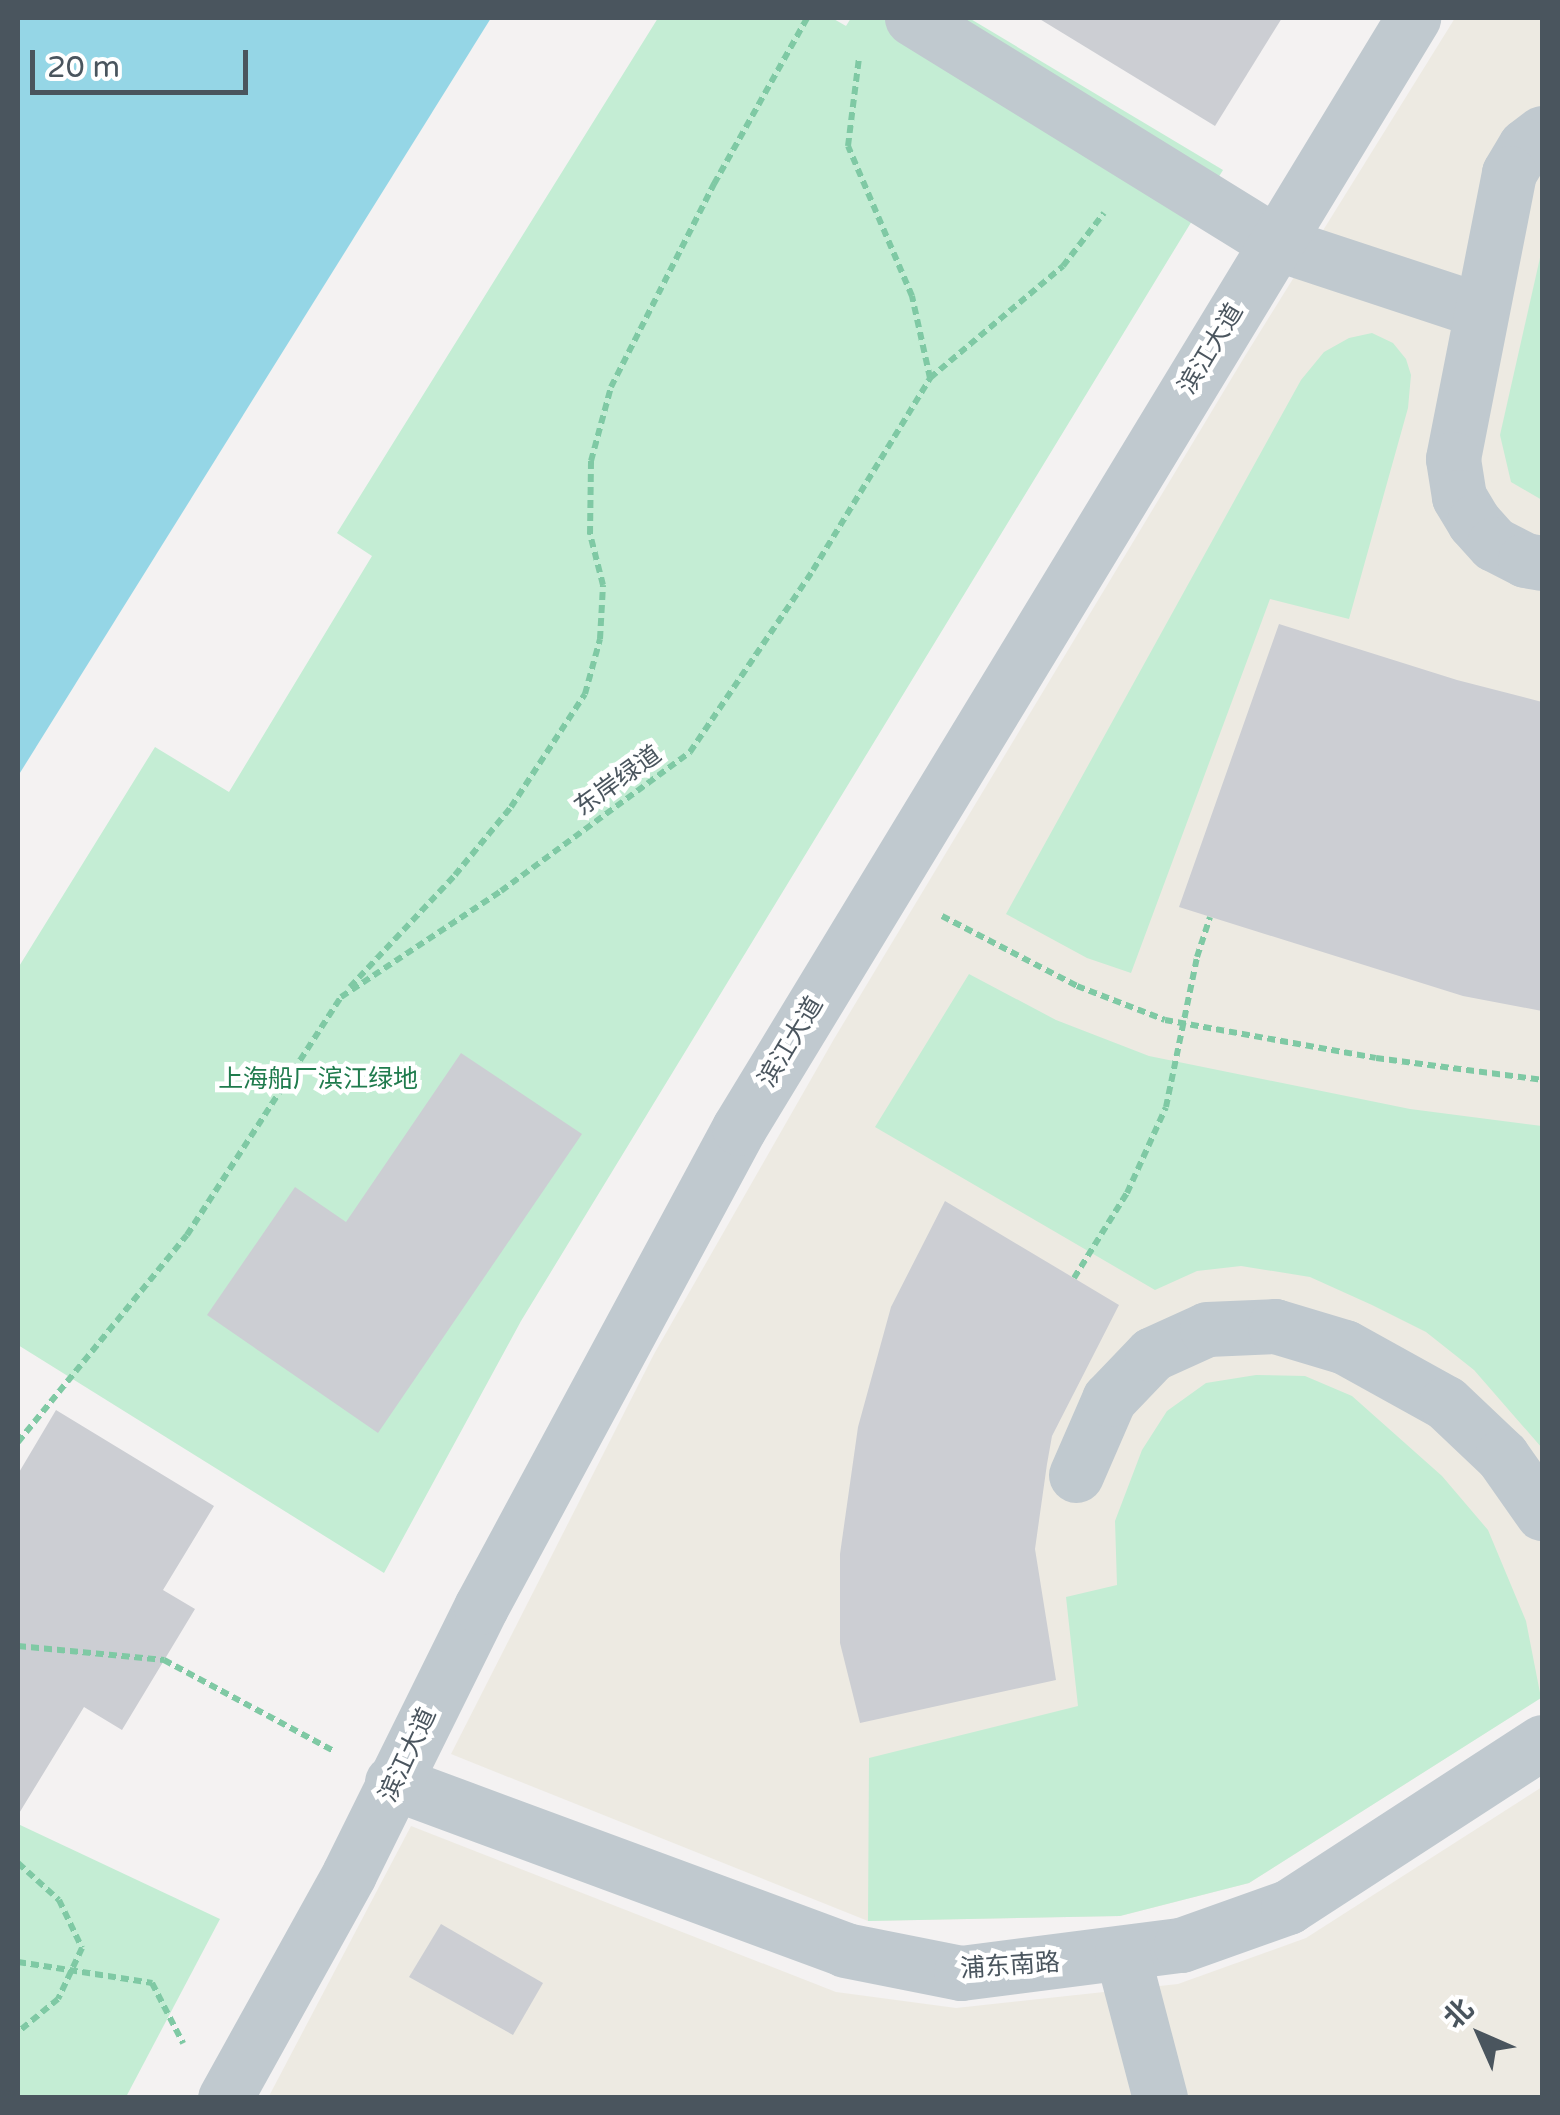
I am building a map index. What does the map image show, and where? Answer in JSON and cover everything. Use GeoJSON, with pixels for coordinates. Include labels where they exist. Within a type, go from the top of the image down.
{"type":"FeatureCollection","features":[{"type":"Feature","properties":{"kind":"street"},"geometry":{"type":"LineString","coordinates":[[912,18],[1276,243],[1479,310]]}},
{"type":"Feature","properties":{"kind":"street","name":"滨江大道"},"geometry":{"type":"LineString","coordinates":[[225,2098],[349,1874],[481,1607],[739,1128],[1414,18]]}},
{"type":"Feature","properties":{"kind":"street"},"geometry":{"type":"LineString","coordinates":[[1542,133],[1526,146],[1508,173],[1453,460],[1458,497],[1494,544],[1524,560],[1542,562]]}},
{"type":"Feature","properties":{"kind":"street"},"geometry":{"type":"LineString","coordinates":[[1076,1475],[1110,1399],[1152,1354],[1207,1329],[1275,1326],[1345,1347],[1446,1403],[1502,1456],[1542,1513]]}},
{"type":"Feature","properties":{"kind":"street","name":"浦东南路"},"geometry":{"type":"LineString","coordinates":[[392,1782],[845,1950],[961,1972],[1182,1945],[1288,1907],[1542,1742]]}},
{"type":"Feature","properties":{"kind":"street"},"geometry":{"type":"LineString","coordinates":[[1122,1954],[1160,2098]]}},
{"type":"Feature","properties":{"kind":"path"},"geometry":{"type":"LineString","coordinates":[[340,996],[456,875],[561,737],[585,694],[600,639],[603,585],[590,534],[591,461],[611,387],[714,184],[807,18]]}},
{"type":"Feature","properties":{"kind":"path"},"geometry":{"type":"LineString","coordinates":[[860,44],[848,146],[912,296],[930,378]]}},
{"type":"Feature","properties":{"kind":"path","name":"东岸绿道"},"geometry":{"type":"LineString","coordinates":[[18,1442],[187,1235],[340,996],[500,891],[690,752],[813,570],[930,378],[1063,266],[1145,162]]}},
{"type":"Feature","properties":{"kind":"path"},"geometry":{"type":"LineString","coordinates":[[884,886],[1078,986],[1165,1020],[1376,1058],[1542,1080]]}},
{"type":"Feature","properties":{"kind":"path"},"geometry":{"type":"LineString","coordinates":[[1074,1278],[1127,1194],[1166,1107],[1197,957],[1210,916]]}},
{"type":"Feature","properties":{"kind":"path"},"geometry":{"type":"LineString","coordinates":[[18,1646],[164,1660],[392,1782]]}},
{"type":"Feature","properties":{"kind":"path"},"geometry":{"type":"LineString","coordinates":[[18,1863],[59,1900],[82,1948],[58,1999],[18,2032]]}},
{"type":"Feature","properties":{"kind":"path"},"geometry":{"type":"LineString","coordinates":[[18,1962],[152,1984],[183,2044]]}},
{"type":"Feature","properties":{"kind":"shaded area"},"geometry":{"type":"Polygon","coordinates":[[[1455,18],[1542,18],[1542,1697],[1249,1883],[1120,1916],[868,1921],[451,1754],[654,1354],[834,1039],[1245,356],[1455,18]]]}},
{"type":"Feature","properties":{"kind":"shaded area"},"geometry":{"type":"Polygon","coordinates":[[[1542,1787],[1542,2097],[268,2098],[411,1826],[836,1992],[956,2008],[1178,1984],[1306,1938],[1542,1787]]]}},
{"type":"Feature","properties":{"kind":"green space","name":"上海船厂滨江绿地"},"geometry":{"type":"Polygon","coordinates":[[[658,18],[832,18],[846,26],[851,18],[969,18],[1223,170],[521,1321],[384,1573],[18,1345],[18,968],[155,747],[229,792],[372,556],[337,533],[658,18]]]}},
{"type":"Feature","properties":{"kind":"green space"},"geometry":{"type":"Polygon","coordinates":[[[1542,249],[1542,500],[1511,482],[1500,435],[1542,249]]]}},
{"type":"Feature","properties":{"kind":"green space"},"geometry":{"type":"Polygon","coordinates":[[[1372,333],[1393,343],[1406,359],[1411,375],[1408,408],[1349,619],[1270,599],[1131,973],[1087,958],[1006,914],[1301,380],[1324,352],[1349,338],[1372,333]]]}},
{"type":"Feature","properties":{"kind":"green space"},"geometry":{"type":"Polygon","coordinates":[[[969,974],[1056,1020],[1149,1056],[1410,1109],[1542,1126],[1542,1448],[1474,1370],[1426,1332],[1372,1305],[1310,1277],[1241,1266],[1197,1271],[1155,1290],[875,1127],[969,974]]]}},
{"type":"Feature","properties":{"kind":"green space"},"geometry":{"type":"Polygon","coordinates":[[[1256,1375],[1305,1376],[1352,1396],[1442,1476],[1488,1530],[1526,1621],[1541,1698],[1249,1883],[1120,1916],[868,1921],[869,1758],[1078,1706],[1066,1597],[1117,1585],[1115,1521],[1142,1450],[1167,1411],[1206,1383],[1256,1375]]]}},
{"type":"Feature","properties":{"kind":"green space"},"geometry":{"type":"Polygon","coordinates":[[[18,1824],[220,1919],[126,2097],[18,2097],[18,1824]]]}},
{"type":"Feature","properties":{"kind":"water"},"geometry":{"type":"Polygon","coordinates":[[[18,18],[491,18],[18,776],[18,18]]]}},
{"type":"Feature","properties":{"kind":"building"},"geometry":{"type":"Polygon","coordinates":[[[1038,18],[1282,18],[1215,126],[1038,18]]]}},
{"type":"Feature","properties":{"kind":"building"},"geometry":{"type":"Polygon","coordinates":[[[1279,624],[1457,680],[1542,702],[1542,1011],[1463,996],[1179,907],[1279,624]]]}},
{"type":"Feature","properties":{"kind":"building"},"geometry":{"type":"Polygon","coordinates":[[[461,1053],[582,1134],[378,1433],[207,1315],[295,1187],[346,1222],[461,1053]]]}},
{"type":"Feature","properties":{"kind":"building"},"geometry":{"type":"Polygon","coordinates":[[[945,1201],[1119,1305],[1052,1436],[1047,1464],[1035,1549],[1056,1680],[860,1723],[840,1643],[840,1554],[858,1427],[891,1307],[945,1201]]]}},
{"type":"Feature","properties":{"kind":"building"},"geometry":{"type":"Polygon","coordinates":[[[56,1410],[214,1506],[163,1590],[195,1609],[122,1730],[84,1707],[18,1815],[18,1474],[56,1410]]]}},
{"type":"Feature","properties":{"kind":"building"},"geometry":{"type":"Polygon","coordinates":[[[441,1924],[543,1983],[513,2035],[409,1977],[441,1924]]]}}]}
